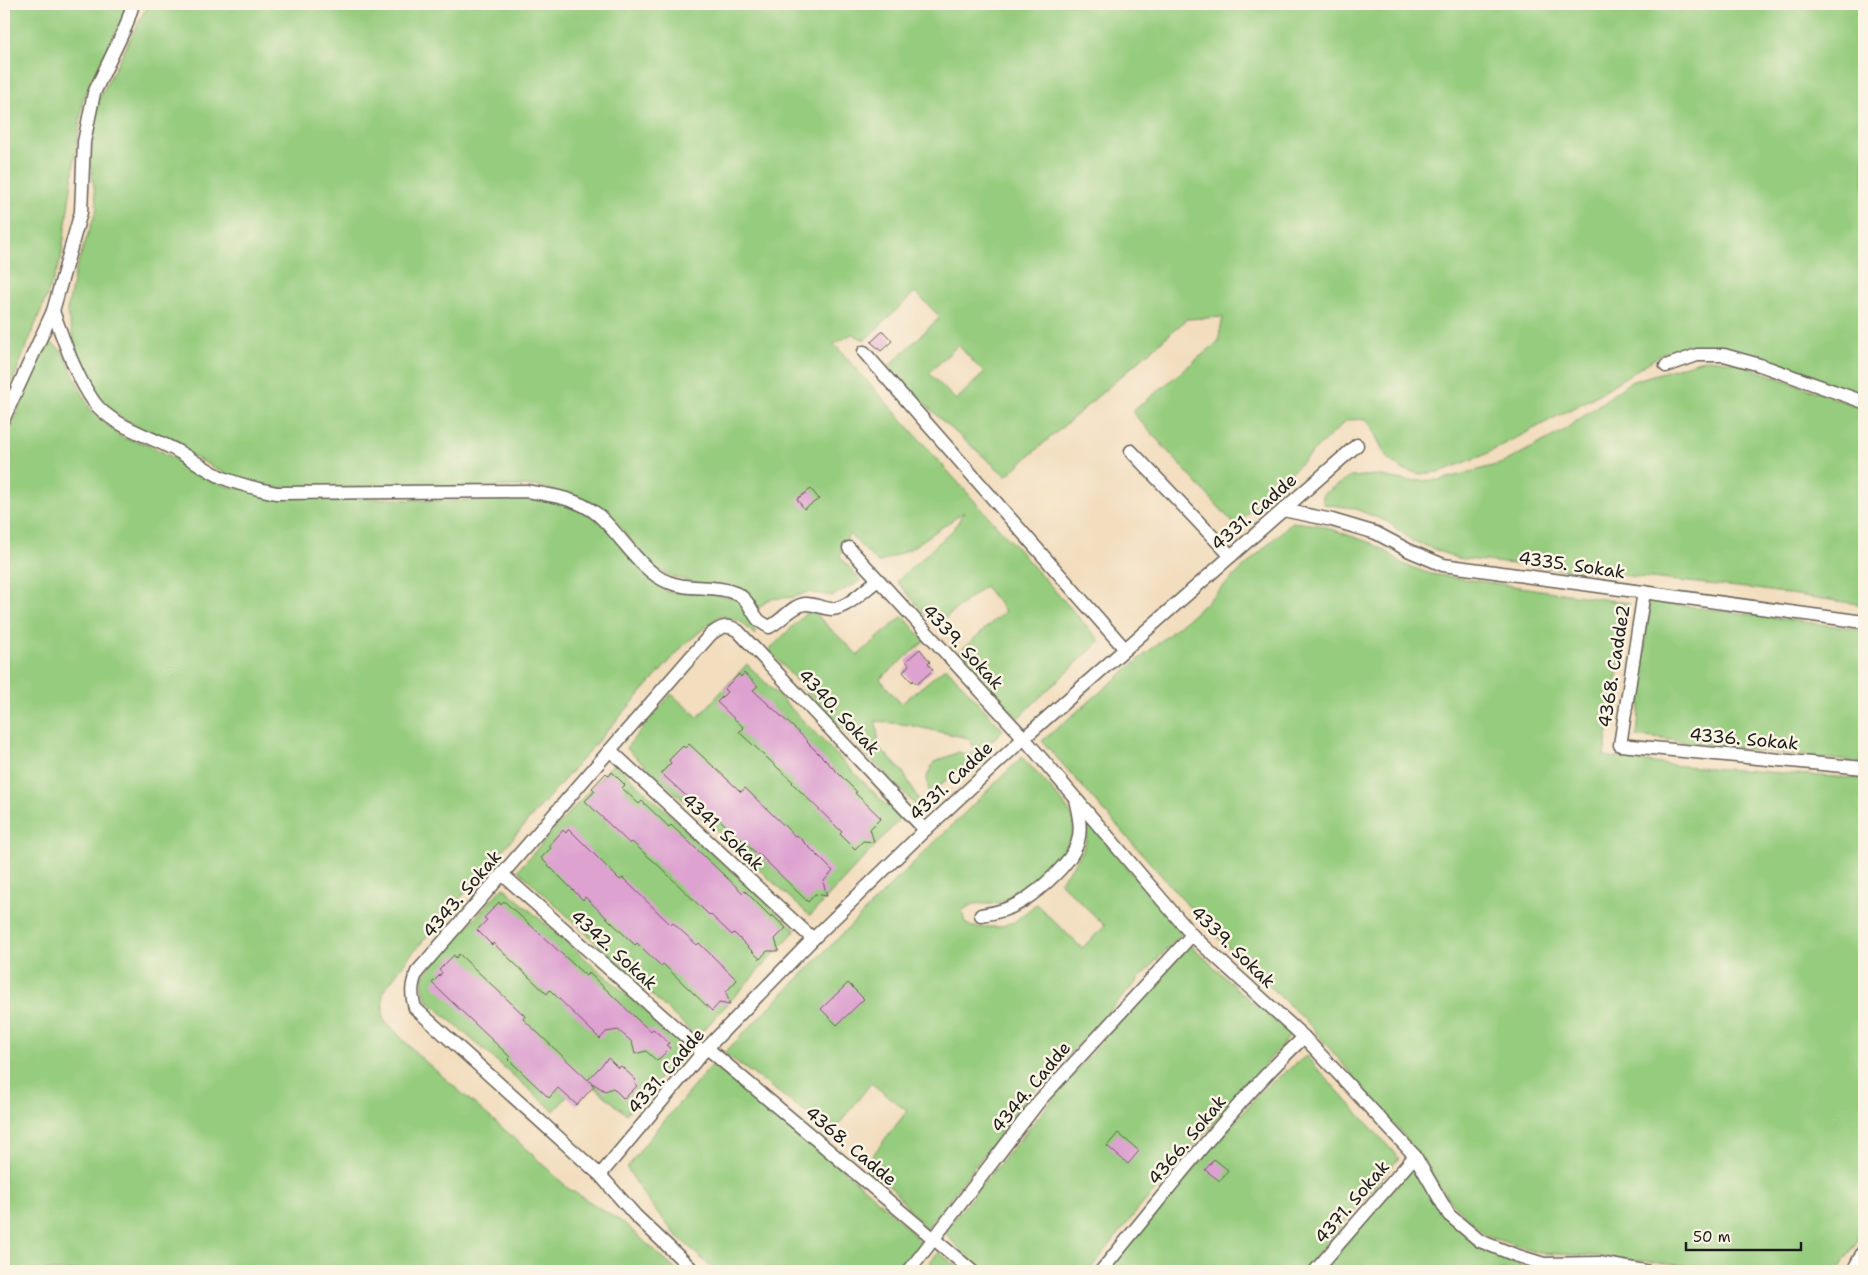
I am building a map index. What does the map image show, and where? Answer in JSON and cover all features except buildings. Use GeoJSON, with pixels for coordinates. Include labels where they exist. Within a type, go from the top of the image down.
{"type":"FeatureCollection","features":[{"type":"Feature","properties":{"kind":"street"},"geometry":{"type":"LineString","coordinates":[[4,418],[53,311],[80,212],[84,142],[94,93],[126,26],[133,4]]}},
{"type":"Feature","properties":{"kind":"street"},"geometry":{"type":"LineString","coordinates":[[126,26],[142,4]]}},
{"type":"Feature","properties":{"kind":"street"},"geometry":{"type":"LineString","coordinates":[[53,311],[63,340],[94,403],[110,418],[178,451],[221,477],[243,485],[276,493],[526,491],[555,496],[578,503],[597,515],[652,572],[668,582],[696,587],[720,588],[737,594],[749,603],[757,620],[769,627],[777,624],[792,610],[805,604],[832,609],[846,604],[878,580]]}},
{"type":"Feature","properties":{"kind":"street"},"geometry":{"type":"LineString","coordinates":[[864,352],[1125,649]]}},
{"type":"Feature","properties":{"kind":"street"},"geometry":{"type":"LineString","coordinates":[[1666,366],[1697,355],[1724,355],[1760,365],[1864,402]]}},
{"type":"Feature","properties":{"kind":"street","name":"4331. Cadde"},"geometry":{"type":"LineString","coordinates":[[600,1175],[705,1050],[813,939],[925,830],[1024,738],[1357,445]]}},
{"type":"Feature","properties":{"kind":"street"},"geometry":{"type":"LineString","coordinates":[[1131,451],[1231,556]]}},
{"type":"Feature","properties":{"kind":"street","name":"4335. Sokak"},"geometry":{"type":"LineString","coordinates":[[1283,510],[1332,520],[1376,533],[1410,551],[1443,565],[1864,622]]}},
{"type":"Feature","properties":{"kind":"street","name":"4339. Sokak"},"geometry":{"type":"LineString","coordinates":[[849,548],[1024,738],[1192,935],[1304,1037],[1414,1156],[1449,1215],[1480,1241],[1544,1268],[1599,1263],[1645,1271]]}},
{"type":"Feature","properties":{"kind":"street","name":"4368. Cadde2"},"geometry":{"type":"LineString","coordinates":[[1620,745],[1644,592]]}},
{"type":"Feature","properties":{"kind":"street","name":"4343. Sokak"},"geometry":{"type":"LineString","coordinates":[[694,1271],[635,1215],[600,1175],[415,1008],[411,995],[412,983],[417,972],[710,635],[724,626]]}},
{"type":"Feature","properties":{"kind":"street","name":"4340. Sokak"},"geometry":{"type":"LineString","coordinates":[[724,626],[731,626],[738,631],[925,830]]}},
{"type":"Feature","properties":{"kind":"street","name":"4336. Sokak"},"geometry":{"type":"LineString","coordinates":[[1620,745],[1864,768]]}},
{"type":"Feature","properties":{"kind":"street","name":"4341. Sokak"},"geometry":{"type":"LineString","coordinates":[[610,750],[813,939]]}},
{"type":"Feature","properties":{"kind":"street"},"geometry":{"type":"LineString","coordinates":[[981,915],[1000,912],[1021,902],[1054,875],[1072,856],[1079,841],[1080,824],[1074,797]]}},
{"type":"Feature","properties":{"kind":"street","name":"4342. Sokak"},"geometry":{"type":"LineString","coordinates":[[502,874],[705,1050]]}},
{"type":"Feature","properties":{"kind":"street","name":"4344. Cadde"},"geometry":{"type":"LineString","coordinates":[[909,1271],[1040,1100],[1192,935]]}},
{"type":"Feature","properties":{"kind":"street","name":"4366. Sokak"},"geometry":{"type":"LineString","coordinates":[[1101,1271],[1229,1117],[1272,1068],[1304,1037]]}},
{"type":"Feature","properties":{"kind":"street","name":"4368. Cadde"},"geometry":{"type":"LineString","coordinates":[[705,1050],[972,1271]]}},
{"type":"Feature","properties":{"kind":"street","name":"4371. Sokak"},"geometry":{"type":"LineString","coordinates":[[1315,1271],[1414,1156]]}},
{"type":"Feature","properties":{"kind":"street"},"geometry":{"type":"LineString","coordinates":[[1853,1271],[1864,1250]]}},
{"type":"Feature","properties":{"kind":"green space"},"geometry":{"type":"Polygon","coordinates":[[[4,4],[128,4],[83,99],[61,260],[4,403],[4,4]]]}},
{"type":"Feature","properties":{"kind":"green space"},"geometry":{"type":"Polygon","coordinates":[[[150,4],[1864,4],[1864,396],[1763,360],[1697,348],[1665,352],[1592,398],[1482,456],[1439,472],[1420,474],[1401,469],[1387,458],[1367,419],[1347,420],[1235,525],[1132,412],[1218,342],[1223,317],[1187,319],[1006,476],[938,417],[889,366],[940,317],[915,292],[865,340],[852,334],[834,344],[1100,641],[1018,718],[958,653],[1005,611],[985,586],[935,626],[897,581],[953,530],[964,512],[910,549],[878,563],[849,534],[840,556],[861,581],[832,596],[808,592],[794,597],[769,599],[759,608],[745,591],[721,584],[701,584],[673,577],[653,567],[610,515],[573,496],[538,486],[260,488],[228,475],[132,424],[103,406],[76,349],[67,311],[75,272],[97,208],[90,159],[97,103],[144,12],[150,4]],[[958,345],[929,373],[956,400],[984,373],[958,345]]]}},
{"type":"Feature","properties":{"kind":"green space"},"geometry":{"type":"Polygon","coordinates":[[[47,340],[62,351],[91,411],[122,438],[147,444],[229,487],[334,497],[448,501],[525,498],[559,501],[584,510],[605,526],[653,581],[667,592],[706,593],[740,600],[754,624],[755,635],[741,622],[720,615],[684,645],[408,958],[383,992],[383,1019],[420,1057],[522,1145],[569,1189],[624,1223],[677,1271],[4,1271],[4,441],[47,340]]]}},
{"type":"Feature","properties":{"kind":"green space"},"geometry":{"type":"Polygon","coordinates":[[[1706,359],[1735,362],[1864,409],[1864,605],[1756,589],[1456,558],[1411,540],[1388,522],[1353,508],[1323,504],[1323,494],[1350,477],[1376,475],[1408,481],[1441,480],[1503,463],[1563,431],[1630,382],[1706,359]]]}},
{"type":"Feature","properties":{"kind":"green space"},"geometry":{"type":"Polygon","coordinates":[[[1292,522],[1319,525],[1371,543],[1405,565],[1431,574],[1629,603],[1604,756],[1669,765],[1864,779],[1864,1216],[1858,1240],[1838,1271],[1737,1271],[1594,1256],[1539,1253],[1486,1236],[1451,1202],[1401,1132],[1307,1022],[1207,927],[1042,741],[1199,609],[1292,522]]]}},
{"type":"Feature","properties":{"kind":"green space"},"geometry":{"type":"Polygon","coordinates":[[[1649,601],[1864,630],[1864,763],[1637,736],[1649,601]]]}},
{"type":"Feature","properties":{"kind":"green space"},"geometry":{"type":"Polygon","coordinates":[[[810,609],[858,655],[903,616],[925,641],[880,679],[901,704],[946,667],[1003,730],[973,759],[929,794],[927,777],[934,762],[959,752],[969,755],[976,750],[968,738],[909,725],[876,721],[879,747],[903,772],[919,800],[917,807],[810,696],[769,650],[810,609]]]}},
{"type":"Feature","properties":{"kind":"green space"},"geometry":{"type":"Polygon","coordinates":[[[747,664],[900,819],[810,916],[626,748],[671,694],[698,717],[747,664]]]}},
{"type":"Feature","properties":{"kind":"green space"},"geometry":{"type":"Polygon","coordinates":[[[1022,757],[1059,797],[1071,814],[1073,830],[1070,840],[1064,851],[1055,860],[1005,899],[992,904],[972,905],[962,911],[965,923],[972,927],[998,927],[1014,922],[1036,904],[1082,948],[1105,926],[1060,882],[1084,848],[1088,822],[1182,933],[1028,1098],[926,1229],[888,1184],[867,1175],[869,1160],[907,1111],[871,1083],[833,1132],[724,1053],[900,876],[1022,757]]]}},
{"type":"Feature","properties":{"kind":"green space"},"geometry":{"type":"Polygon","coordinates":[[[614,763],[796,930],[697,1037],[518,870],[614,763]]]}},
{"type":"Feature","properties":{"kind":"green space"},"geometry":{"type":"Polygon","coordinates":[[[503,887],[688,1048],[626,1114],[584,1078],[554,1111],[429,1002],[423,985],[425,974],[503,887]]]}},
{"type":"Feature","properties":{"kind":"green space"},"geometry":{"type":"Polygon","coordinates":[[[1191,945],[1237,989],[1291,1035],[1141,1206],[1089,1271],[983,1271],[944,1231],[1104,1038],[1191,945]]]}},
{"type":"Feature","properties":{"kind":"green space"},"geometry":{"type":"Polygon","coordinates":[[[1306,1056],[1399,1158],[1303,1271],[1107,1271],[1262,1090],[1306,1056]]]}},
{"type":"Feature","properties":{"kind":"green space"},"geometry":{"type":"Polygon","coordinates":[[[712,1065],[820,1150],[872,1195],[921,1242],[898,1271],[715,1271],[674,1233],[646,1198],[627,1168],[648,1140],[712,1065]]]}},
{"type":"Feature","properties":{"kind":"green space"},"geometry":{"type":"Polygon","coordinates":[[[1413,1167],[1430,1194],[1468,1239],[1522,1266],[1526,1271],[1322,1271],[1413,1167]]]}},
{"type":"Feature","properties":{"kind":"green space"},"geometry":{"type":"Polygon","coordinates":[[[938,1252],[964,1271],[923,1271],[938,1252]]]}}]}
